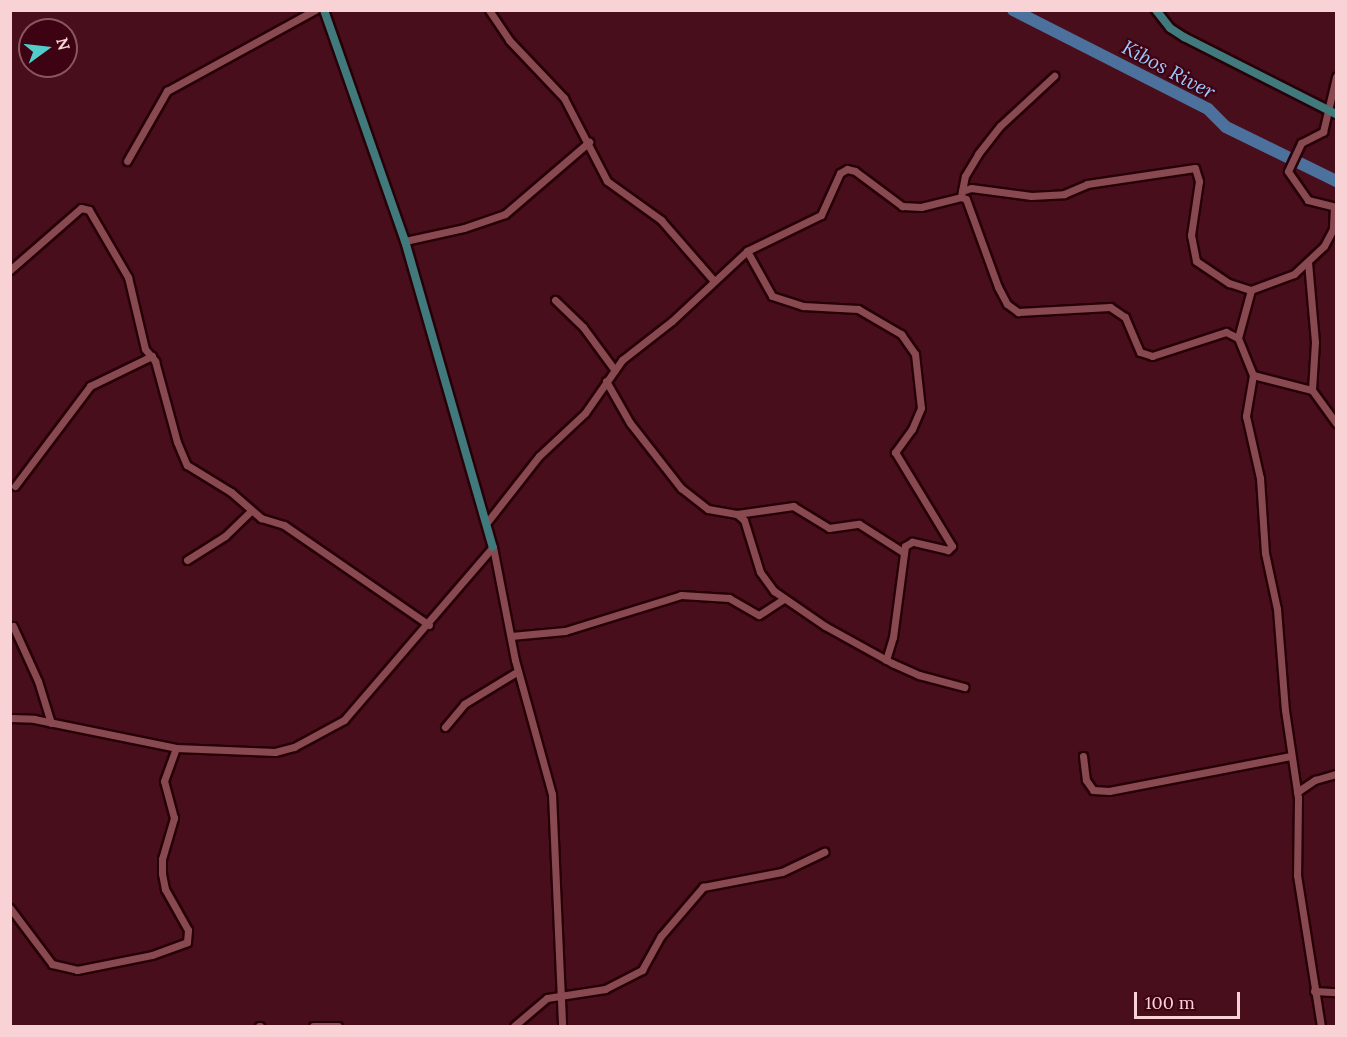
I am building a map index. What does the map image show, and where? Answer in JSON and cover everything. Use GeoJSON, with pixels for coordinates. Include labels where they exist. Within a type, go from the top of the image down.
{"type":"FeatureCollection","features":[{"type":"Feature","properties":{"kind":"main road"},"geometry":{"type":"LineString","coordinates":[[324,10],[405,241],[436,360],[488,521],[493,547]]}},
{"type":"Feature","properties":{"kind":"main road"},"geometry":{"type":"LineString","coordinates":[[1156,10],[1170,28],[1184,37],[1332,112]]}},
{"type":"Feature","properties":{"kind":"street"},"geometry":{"type":"LineString","coordinates":[[127,160],[167,91],[315,10]]}},
{"type":"Feature","properties":{"kind":"street"},"geometry":{"type":"LineString","coordinates":[[489,10],[509,40],[564,98],[606,181],[661,220],[714,281]]}},
{"type":"Feature","properties":{"kind":"street"},"geometry":{"type":"LineString","coordinates":[[1054,76],[1021,104],[989,140],[965,176],[962,194],[969,204],[985,255],[1012,310],[1029,314],[1110,307],[1125,317],[1140,352],[1152,357],[1226,332],[1238,338]]}},
{"type":"Feature","properties":{"kind":"street"},"geometry":{"type":"LineString","coordinates":[[488,521],[538,456],[585,413],[614,369],[747,251],[820,215],[840,173],[847,169],[855,171],[902,206],[921,207],[962,194],[1064,194],[1087,184],[1195,168],[1199,181],[1191,235],[1196,261],[1228,283],[1251,290],[1294,274],[1308,262],[1333,229],[1335,207],[1308,200],[1289,177],[1290,164],[1301,143],[1323,132],[1332,112],[1336,77]]}},
{"type":"Feature","properties":{"kind":"street"},"geometry":{"type":"LineString","coordinates":[[405,241],[464,228],[505,214],[588,142]]}},
{"type":"Feature","properties":{"kind":"street"},"geometry":{"type":"LineString","coordinates":[[10,270],[64,221],[81,208],[88,208],[124,268],[145,349],[152,356],[188,465],[261,518],[284,525],[429,625]]}},
{"type":"Feature","properties":{"kind":"street"},"geometry":{"type":"LineString","coordinates":[[747,251],[772,296],[802,306],[858,309],[909,342],[919,369],[921,408],[912,429],[895,452],[952,546],[948,550],[935,549],[912,542],[903,552],[893,637],[886,660]]}},
{"type":"Feature","properties":{"kind":"street"},"geometry":{"type":"LineString","coordinates":[[1308,262],[1315,342],[1312,390],[1336,423]]}},
{"type":"Feature","properties":{"kind":"street"},"geometry":{"type":"LineString","coordinates":[[1251,290],[1238,338],[1253,375],[1246,416],[1260,478],[1265,553],[1277,609],[1297,792],[1297,875],[1321,1026]]}},
{"type":"Feature","properties":{"kind":"street"},"geometry":{"type":"LineString","coordinates":[[555,300],[583,327],[614,369]]}},
{"type":"Feature","properties":{"kind":"street"},"geometry":{"type":"LineString","coordinates":[[15,486],[90,386],[152,356]]}},
{"type":"Feature","properties":{"kind":"street"},"geometry":{"type":"LineString","coordinates":[[1253,375],[1312,390]]}},
{"type":"Feature","properties":{"kind":"street"},"geometry":{"type":"LineString","coordinates":[[606,381],[642,440],[681,488],[708,509],[737,514],[794,506],[829,528],[859,524],[903,552]]}},
{"type":"Feature","properties":{"kind":"street"},"geometry":{"type":"LineString","coordinates":[[188,560],[225,536],[252,510]]}},
{"type":"Feature","properties":{"kind":"street"},"geometry":{"type":"LineString","coordinates":[[737,514],[744,520],[765,583],[784,599],[886,660],[919,675],[964,687]]}},
{"type":"Feature","properties":{"kind":"street"},"geometry":{"type":"LineString","coordinates":[[10,718],[51,723],[176,748],[275,752],[294,747],[344,720],[429,625],[493,547]]}},
{"type":"Feature","properties":{"kind":"street"},"geometry":{"type":"LineString","coordinates":[[493,547],[518,671],[552,794],[562,1026]]}},
{"type":"Feature","properties":{"kind":"street"},"geometry":{"type":"LineString","coordinates":[[511,636],[565,631],[681,595],[729,598],[759,615],[784,599]]}},
{"type":"Feature","properties":{"kind":"street"},"geometry":{"type":"LineString","coordinates":[[13,626],[38,681],[51,723]]}},
{"type":"Feature","properties":{"kind":"street"},"geometry":{"type":"LineString","coordinates":[[445,727],[464,704],[518,671]]}},
{"type":"Feature","properties":{"kind":"street"},"geometry":{"type":"LineString","coordinates":[[10,908],[52,964],[77,970],[152,956],[187,942],[188,930],[165,889],[162,873],[162,859],[174,819],[164,781],[176,748]]}},
{"type":"Feature","properties":{"kind":"street"},"geometry":{"type":"LineString","coordinates":[[1083,756],[1086,780],[1093,790],[1109,791],[1292,756]]}},
{"type":"Feature","properties":{"kind":"street"},"geometry":{"type":"LineString","coordinates":[[1297,792],[1315,780],[1336,774]]}},
{"type":"Feature","properties":{"kind":"street"},"geometry":{"type":"LineString","coordinates":[[514,1026],[547,998],[562,993],[605,989],[642,970],[661,936],[704,887],[782,872],[824,852]]}},
{"type":"Feature","properties":{"kind":"street"},"geometry":{"type":"LineString","coordinates":[[1314,991],[1336,992]]}},
{"type":"Feature","properties":{"kind":"street"},"geometry":{"type":"LineString","coordinates":[[313,1026],[338,1026]]}},
{"type":"Feature","properties":{"kind":"waterway","name":"Kibos River"},"geometry":{"type":"LineString","coordinates":[[1013,10],[1208,109],[1226,127],[1336,181]]}}]}
